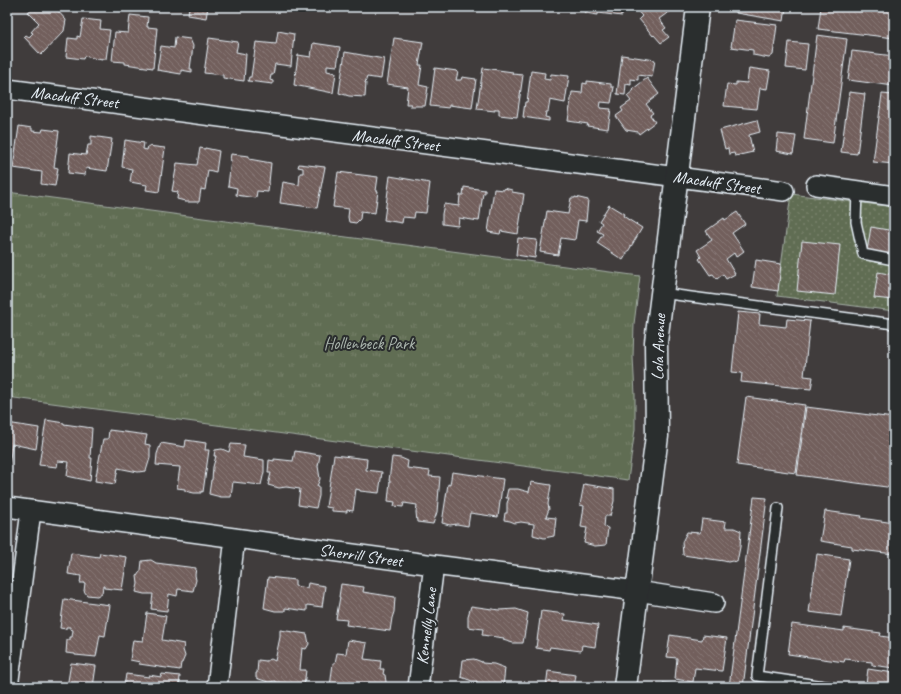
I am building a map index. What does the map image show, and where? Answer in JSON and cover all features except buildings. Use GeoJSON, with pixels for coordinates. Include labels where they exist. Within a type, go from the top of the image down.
{"type":"FeatureCollection","features":[{"type":"Feature","properties":{"kind":"street","name":"Lola Avenue"},"geometry":{"type":"LineString","coordinates":[[625,687],[657,436],[656,342],[661,293],[698,7]]}},
{"type":"Feature","properties":{"kind":"street","name":"Macduff Street"},"geometry":{"type":"LineString","coordinates":[[7,89],[677,176],[784,192]]}},
{"type":"Feature","properties":{"kind":"street"},"geometry":{"type":"LineString","coordinates":[[816,185],[894,196]]}},
{"type":"Feature","properties":{"kind":"street","name":"Sherrill Street"},"geometry":{"type":"LineString","coordinates":[[7,507],[637,591],[714,603]]}},
{"type":"Feature","properties":{"kind":"street"},"geometry":{"type":"LineString","coordinates":[[8,687],[31,510]]}},
{"type":"Feature","properties":{"kind":"street"},"geometry":{"type":"LineString","coordinates":[[217,687],[235,538]]}},
{"type":"Feature","properties":{"kind":"street","name":"Kennelly Lane"},"geometry":{"type":"LineString","coordinates":[[418,687],[434,565]]}},
{"type":"Feature","properties":{"kind":"lane"},"geometry":{"type":"LineString","coordinates":[[857,191],[856,222],[863,254],[894,260]]}},
{"type":"Feature","properties":{"kind":"lane"},"geometry":{"type":"LineString","coordinates":[[661,293],[894,324]]}},
{"type":"Feature","properties":{"kind":"lane"},"geometry":{"type":"LineString","coordinates":[[778,508],[757,676],[831,687]]}},
{"type":"Feature","properties":{"kind":"green space","name":"Hollenbeck Park"},"geometry":{"type":"Polygon","coordinates":[[[7,192],[640,276],[634,324],[633,357],[635,429],[628,480],[7,397],[7,192]]]}},
{"type":"Feature","properties":{"kind":"green space"},"geometry":{"type":"Polygon","coordinates":[[[791,194],[894,207],[894,311],[777,296],[791,194]]]}}]}
